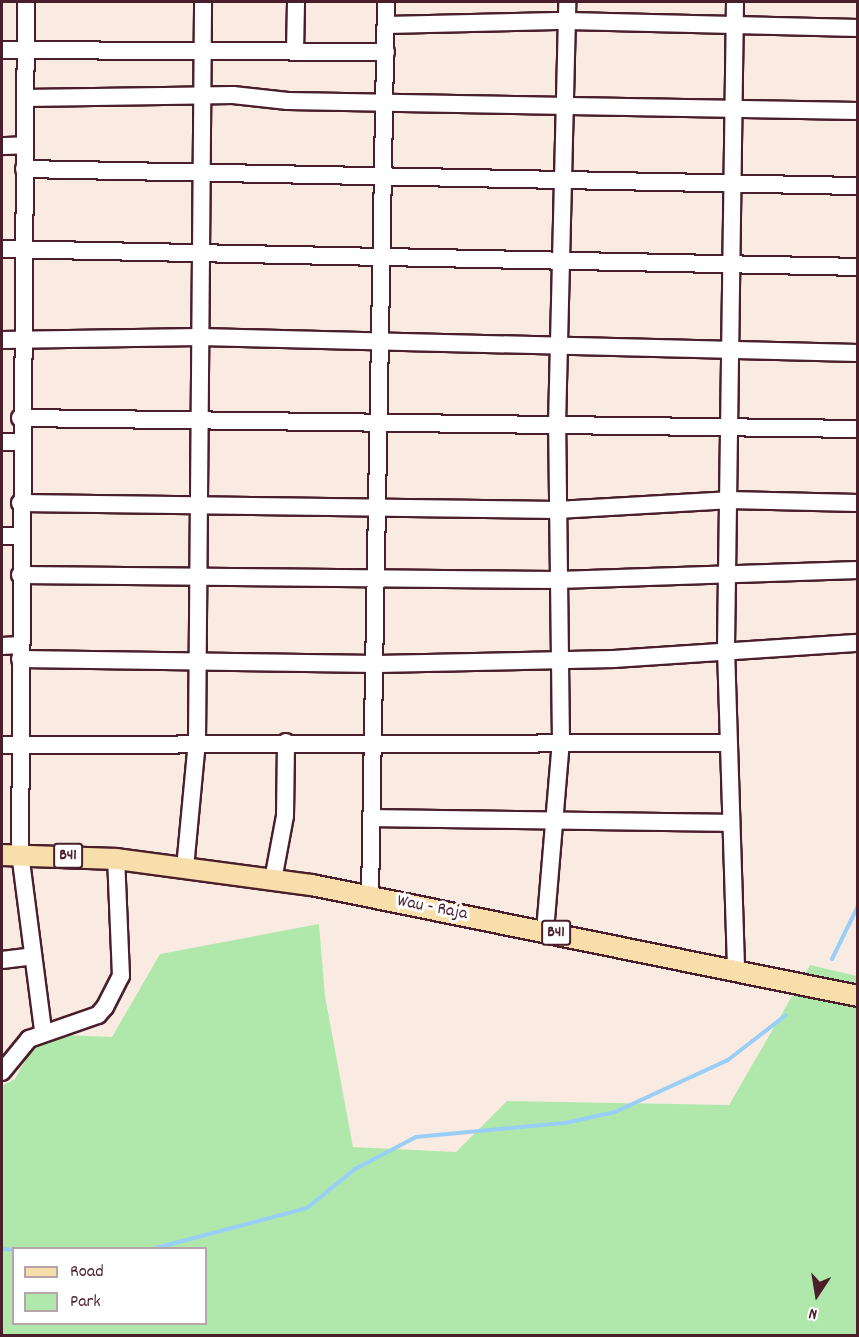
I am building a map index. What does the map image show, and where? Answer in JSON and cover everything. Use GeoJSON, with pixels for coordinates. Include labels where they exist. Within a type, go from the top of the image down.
{"type":"FeatureCollection","features":[{"type":"Feature","properties":{"kind":"main road","name":"Wau - Raja"},"geometry":{"type":"LineString","coordinates":[[11,854],[116,859],[273,880],[545,931],[858,996]]}},
{"type":"Feature","properties":{"kind":"street"},"geometry":{"type":"LineString","coordinates":[[26,2],[24,249],[20,340],[19,744],[11,854],[33,956],[43,1030]]}},
{"type":"Feature","properties":{"kind":"street"},"geometry":{"type":"LineString","coordinates":[[185,868],[197,741],[203,2]]}},
{"type":"Feature","properties":{"kind":"street"},"geometry":{"type":"LineString","coordinates":[[296,2],[296,51]]}},
{"type":"Feature","properties":{"kind":"street"},"geometry":{"type":"LineString","coordinates":[[370,897],[375,818],[386,2]]}},
{"type":"Feature","properties":{"kind":"street"},"geometry":{"type":"LineString","coordinates":[[545,931],[561,742],[558,660],[557,425],[567,2]]}},
{"type":"Feature","properties":{"kind":"street"},"geometry":{"type":"LineString","coordinates":[[735,2],[726,649],[736,972]]}},
{"type":"Feature","properties":{"kind":"street"},"geometry":{"type":"LineString","coordinates":[[386,25],[568,21],[734,28],[858,28]]}},
{"type":"Feature","properties":{"kind":"street"},"geometry":{"type":"LineString","coordinates":[[2,50],[386,52]]}},
{"type":"Feature","properties":{"kind":"street"},"geometry":{"type":"LineString","coordinates":[[25,98],[202,96],[385,103],[566,104],[858,111]]}},
{"type":"Feature","properties":{"kind":"street"},"geometry":{"type":"LineString","coordinates":[[2,146],[25,145]]}},
{"type":"Feature","properties":{"kind":"street"},"geometry":{"type":"LineString","coordinates":[[24,169],[858,186]]}},
{"type":"Feature","properties":{"kind":"street"},"geometry":{"type":"LineString","coordinates":[[2,249],[201,256],[858,267]]}},
{"type":"Feature","properties":{"kind":"street"},"geometry":{"type":"LineString","coordinates":[[2,340],[200,337],[858,353]]}},
{"type":"Feature","properties":{"kind":"street"},"geometry":{"type":"LineString","coordinates":[[21,418],[858,429]]}},
{"type":"Feature","properties":{"kind":"street"},"geometry":{"type":"LineString","coordinates":[[2,442],[21,442]]}},
{"type":"Feature","properties":{"kind":"street"},"geometry":{"type":"LineString","coordinates":[[21,503],[557,510],[728,500],[858,503]]}},
{"type":"Feature","properties":{"kind":"street"},"geometry":{"type":"LineString","coordinates":[[2,536],[20,536]]}},
{"type":"Feature","properties":{"kind":"street"},"geometry":{"type":"LineString","coordinates":[[20,575],[378,581],[558,580],[858,570]]}},
{"type":"Feature","properties":{"kind":"street"},"geometry":{"type":"LineString","coordinates":[[2,646],[20,652],[197,662],[377,664],[558,660],[858,643]]}},
{"type":"Feature","properties":{"kind":"street"},"geometry":{"type":"LineString","coordinates":[[2,745],[197,741],[728,743]]}},
{"type":"Feature","properties":{"kind":"street"},"geometry":{"type":"LineString","coordinates":[[273,880],[285,816],[286,742]]}},
{"type":"Feature","properties":{"kind":"street"},"geometry":{"type":"LineString","coordinates":[[375,818],[731,823]]}},
{"type":"Feature","properties":{"kind":"street"},"geometry":{"type":"LineString","coordinates":[[2,1072],[29,1039],[43,1030],[98,1015],[121,976],[116,859]]}},
{"type":"Feature","properties":{"kind":"street"},"geometry":{"type":"LineString","coordinates":[[2,960],[33,956]]}},
{"type":"Feature","properties":{"kind":"green space"},"geometry":{"type":"Polygon","coordinates":[[[319,924],[325,996],[353,1147],[456,1152],[507,1101],[729,1105],[810,965],[857,976],[857,1335],[2,1336],[2,1086],[15,1079],[40,1034],[112,1037],[160,954],[319,924]]]}},
{"type":"Feature","properties":{"kind":"waterway"},"geometry":{"type":"LineString","coordinates":[[832,959],[858,906]]}},
{"type":"Feature","properties":{"kind":"waterway"},"geometry":{"type":"LineString","coordinates":[[160,1247],[307,1208],[355,1169],[416,1137],[565,1123],[615,1112],[728,1060],[786,1015]]}},
{"type":"Feature","properties":{"kind":"waterway"},"geometry":{"type":"LineString","coordinates":[[2,1249],[12,1250]]}}]}
